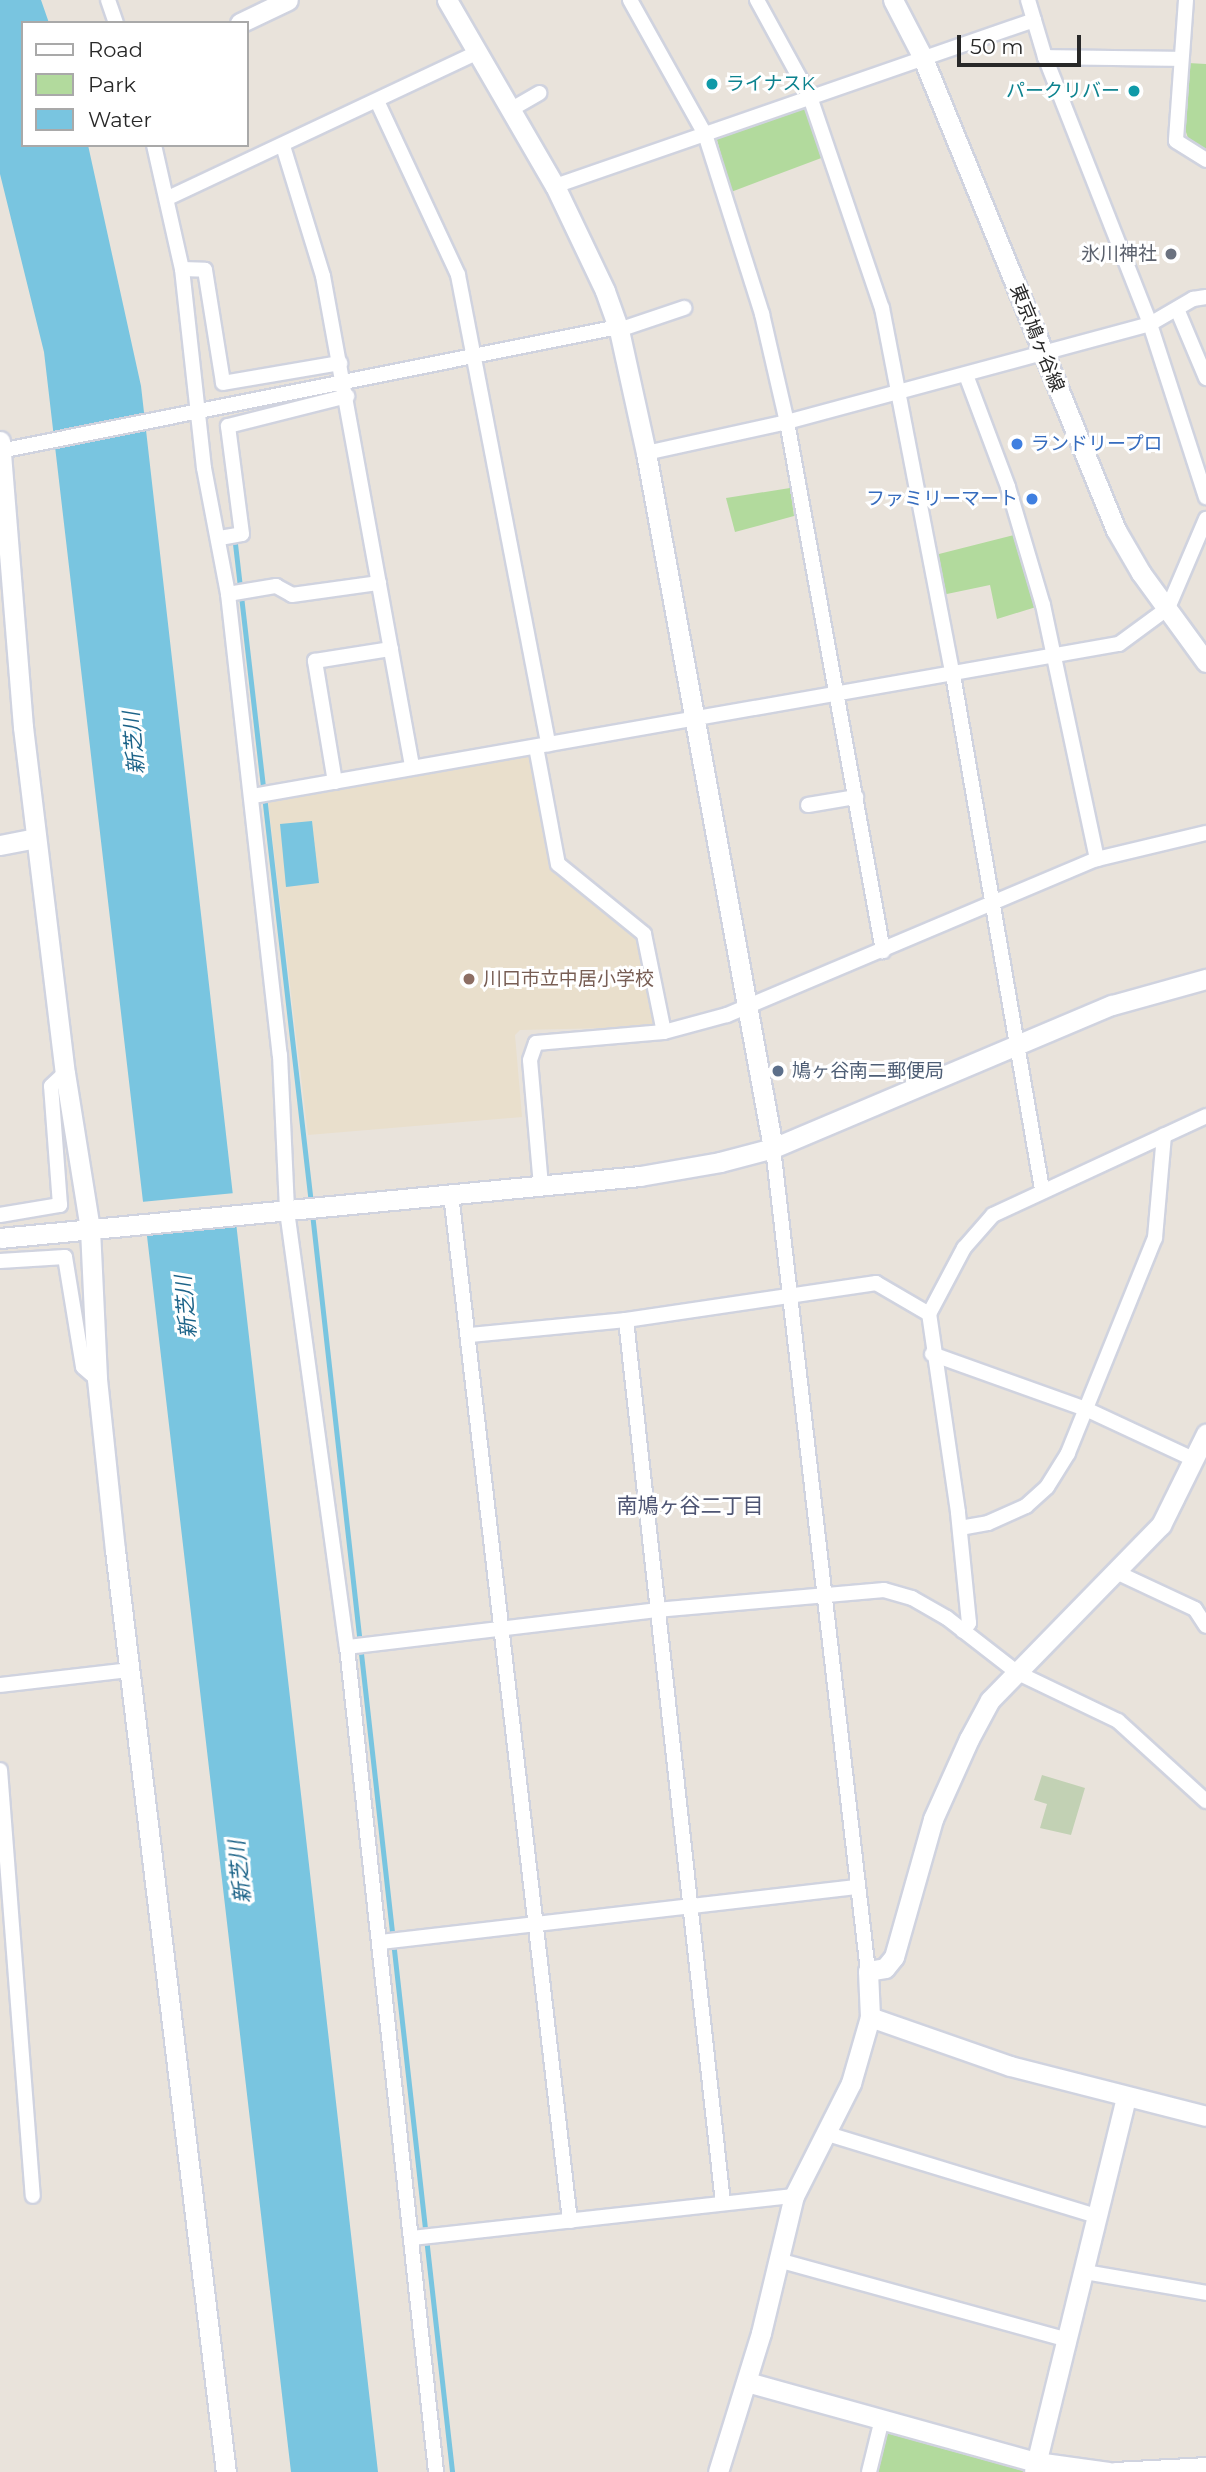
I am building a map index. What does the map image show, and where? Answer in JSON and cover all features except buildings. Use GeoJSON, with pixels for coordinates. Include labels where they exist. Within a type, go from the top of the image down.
{"type":"FeatureCollection","features":[{"type":"Feature","properties":{"kind":"street"},"geometry":{"type":"LineString","coordinates":[[108,0],[116,21]]}},
{"type":"Feature","properties":{"kind":"street"},"geometry":{"type":"LineString","coordinates":[[244,21],[288,0]]}},
{"type":"Feature","properties":{"kind":"street"},"geometry":{"type":"LineString","coordinates":[[447,0],[555,186],[589,254],[618,329],[646,453],[773,1148],[868,1971],[870,2017],[851,2083],[828,2134],[794,2196],[747,2382],[718,2472]]}},
{"type":"Feature","properties":{"kind":"street"},"geometry":{"type":"LineString","coordinates":[[630,0],[705,134],[762,314],[787,422],[883,951]]}},
{"type":"Feature","properties":{"kind":"street"},"geometry":{"type":"LineString","coordinates":[[757,0],[810,97],[882,308],[953,675],[992,902],[1020,1044],[1042,1189]]}},
{"type":"Feature","properties":{"kind":"street","name":"東京鳩ヶ谷線"},"geometry":{"type":"LineString","coordinates":[[893,0],[922,56],[1116,530],[1206,662]]}},
{"type":"Feature","properties":{"kind":"street"},"geometry":{"type":"LineString","coordinates":[[1028,0],[1045,57],[1150,324],[1206,497]]}},
{"type":"Feature","properties":{"kind":"street"},"geometry":{"type":"LineString","coordinates":[[1186,0],[1176,141],[1206,160]]}},
{"type":"Feature","properties":{"kind":"street"},"geometry":{"type":"LineString","coordinates":[[555,186],[922,56],[1034,20]]}},
{"type":"Feature","properties":{"kind":"street"},"geometry":{"type":"LineString","coordinates":[[168,198],[476,53]]}},
{"type":"Feature","properties":{"kind":"street"},"geometry":{"type":"LineString","coordinates":[[1045,57],[1181,59]]}},
{"type":"Feature","properties":{"kind":"street"},"geometry":{"type":"LineString","coordinates":[[510,110],[540,93]]}},
{"type":"Feature","properties":{"kind":"street"},"geometry":{"type":"LineString","coordinates":[[377,101],[458,275],[476,355],[542,746],[558,864],[644,934],[664,1032]]}},
{"type":"Feature","properties":{"kind":"street"},"geometry":{"type":"LineString","coordinates":[[283,146],[323,276],[412,767]]}},
{"type":"Feature","properties":{"kind":"street"},"geometry":{"type":"LineString","coordinates":[[155,147],[182,269],[196,411],[229,594],[280,1055],[281,1211],[347,1647],[381,1942],[436,2472]]}},
{"type":"Feature","properties":{"kind":"street"},"geometry":{"type":"LineString","coordinates":[[182,269],[205,270],[223,383],[340,363]]}},
{"type":"Feature","properties":{"kind":"street"},"geometry":{"type":"LineString","coordinates":[[646,453],[787,422],[967,375],[1150,324],[1177,309],[1206,298]]}},
{"type":"Feature","properties":{"kind":"street"},"geometry":{"type":"LineString","coordinates":[[220,537],[242,534],[228,426],[345,389],[476,355],[618,329],[684,309]]}},
{"type":"Feature","properties":{"kind":"street"},"geometry":{"type":"LineString","coordinates":[[1177,309],[1206,378]]}},
{"type":"Feature","properties":{"kind":"street"},"geometry":{"type":"LineString","coordinates":[[967,375],[1008,487],[1056,656],[1097,859]]}},
{"type":"Feature","properties":{"kind":"street"},"geometry":{"type":"LineString","coordinates":[[226,2472],[97,1379],[96,1228],[65,1073],[5,588],[1,448],[196,411],[345,389]]}},
{"type":"Feature","properties":{"kind":"street"},"geometry":{"type":"LineString","coordinates":[[253,796],[838,696],[1119,644],[1168,608],[1206,519]]}},
{"type":"Feature","properties":{"kind":"street"},"geometry":{"type":"LineString","coordinates":[[229,594],[276,586],[292,595],[379,583]]}},
{"type":"Feature","properties":{"kind":"street"},"geometry":{"type":"LineString","coordinates":[[335,782],[315,661],[391,649]]}},
{"type":"Feature","properties":{"kind":"street"},"geometry":{"type":"LineString","coordinates":[[808,805],[856,797]]}},
{"type":"Feature","properties":{"kind":"street"},"geometry":{"type":"LineString","coordinates":[[541,1186],[532,1048],[543,1042],[664,1032],[746,1009],[1097,859],[1206,833]]}},
{"type":"Feature","properties":{"kind":"street"},"geometry":{"type":"LineString","coordinates":[[0,845],[35,838]]}},
{"type":"Feature","properties":{"kind":"street"},"geometry":{"type":"LineString","coordinates":[[0,1238],[541,1186],[687,1169],[773,1148],[1112,1005],[1206,979]]}},
{"type":"Feature","properties":{"kind":"street"},"geometry":{"type":"LineString","coordinates":[[0,1215],[60,1205],[51,1086],[65,1073]]}},
{"type":"Feature","properties":{"kind":"street"},"geometry":{"type":"LineString","coordinates":[[963,1631],[969,1623],[960,1528],[932,1354],[929,1314],[981,1226],[1042,1189],[1206,1116]]}},
{"type":"Feature","properties":{"kind":"street"},"geometry":{"type":"LineString","coordinates":[[960,1528],[988,1523],[1026,1506],[1046,1487],[1068,1453],[1155,1238],[1164,1135]]}},
{"type":"Feature","properties":{"kind":"street"},"geometry":{"type":"LineString","coordinates":[[451,1194],[470,1335],[570,2221]]}},
{"type":"Feature","properties":{"kind":"street"},"geometry":{"type":"LineString","coordinates":[[0,1261],[65,1257],[83,1367],[97,1379]]}},
{"type":"Feature","properties":{"kind":"street"},"geometry":{"type":"LineString","coordinates":[[470,1335],[626,1320],[789,1298],[876,1283],[929,1314]]}},
{"type":"Feature","properties":{"kind":"street"},"geometry":{"type":"LineString","coordinates":[[626,1320],[723,2203]]}},
{"type":"Feature","properties":{"kind":"street"},"geometry":{"type":"LineString","coordinates":[[868,1971],[891,1963],[933,1819],[982,1710],[1161,1525],[1201,1447],[932,1354]]}},
{"type":"Feature","properties":{"kind":"street"},"geometry":{"type":"LineString","coordinates":[[1116,1572],[1195,1609],[1206,1626]]}},
{"type":"Feature","properties":{"kind":"street"},"geometry":{"type":"LineString","coordinates":[[347,1647],[503,1630],[656,1609],[870,1590],[900,1594],[963,1631],[1018,1673],[1118,1721],[1206,1801]]}},
{"type":"Feature","properties":{"kind":"street"},"geometry":{"type":"LineString","coordinates":[[0,1685],[130,1670]]}},
{"type":"Feature","properties":{"kind":"street"},"geometry":{"type":"LineString","coordinates":[[0,1770],[33,2196]]}},
{"type":"Feature","properties":{"kind":"street"},"geometry":{"type":"LineString","coordinates":[[381,1942],[691,1909],[858,1887]]}},
{"type":"Feature","properties":{"kind":"street"},"geometry":{"type":"LineString","coordinates":[[870,2017],[1010,2066],[1126,2098],[1206,2116]]}},
{"type":"Feature","properties":{"kind":"street"},"geometry":{"type":"LineString","coordinates":[[1035,2467],[1126,2098]]}},
{"type":"Feature","properties":{"kind":"street"},"geometry":{"type":"LineString","coordinates":[[828,2134],[1096,2216]]}},
{"type":"Feature","properties":{"kind":"street"},"geometry":{"type":"LineString","coordinates":[[412,2238],[794,2196]]}},
{"type":"Feature","properties":{"kind":"street"},"geometry":{"type":"LineString","coordinates":[[778,2260],[1068,2340]]}},
{"type":"Feature","properties":{"kind":"street"},"geometry":{"type":"LineString","coordinates":[[1085,2272],[1206,2293]]}},
{"type":"Feature","properties":{"kind":"street"},"geometry":{"type":"LineString","coordinates":[[747,2382],[882,2419],[1035,2467],[1108,2472]]}},
{"type":"Feature","properties":{"kind":"street"},"geometry":{"type":"LineString","coordinates":[[869,2472],[882,2419]]}},
{"type":"Feature","properties":{"kind":"street"},"geometry":{"type":"LineString","coordinates":[[1115,2472],[1206,2467]]}},
{"type":"Feature","properties":{"kind":"shaded area","name":"川口市立中居小学校"},"geometry":{"type":"Polygon","coordinates":[[[525,755],[532,760],[553,869],[640,938],[658,1020],[652,1027],[520,1030],[515,1035],[522,1117],[308,1135],[268,802],[525,755]]]}},
{"type":"Feature","properties":{"kind":"green space"},"geometry":{"type":"Polygon","coordinates":[[[1188,63],[1206,64],[1206,150],[1188,138],[1185,129],[1188,63]]]}},
{"type":"Feature","properties":{"kind":"green space"},"geometry":{"type":"Polygon","coordinates":[[[802,106],[808,108],[824,157],[731,192],[716,136],[802,106]]]}},
{"type":"Feature","properties":{"kind":"green space"},"geometry":{"type":"Polygon","coordinates":[[[790,488],[794,516],[735,532],[726,498],[790,488]]]}},
{"type":"Feature","properties":{"kind":"green space"},"geometry":{"type":"Polygon","coordinates":[[[1014,535],[1036,607],[997,619],[990,585],[942,595],[935,555],[1014,535]]]}},
{"type":"Feature","properties":{"kind":"green space"},"geometry":{"type":"Polygon","coordinates":[[[1042,1775],[1085,1788],[1071,1835],[1040,1828],[1047,1804],[1034,1800],[1042,1775]]]}},
{"type":"Feature","properties":{"kind":"green space"},"geometry":{"type":"Polygon","coordinates":[[[889,2431],[1022,2468],[1025,2472],[875,2472],[884,2433],[889,2431]]]}},
{"type":"Feature","properties":{"kind":"water","name":"新芝川"},"geometry":{"type":"Polygon","coordinates":[[[0,0],[41,0],[48,21],[21,21],[21,147],[88,147],[141,386],[378,2472],[291,2472],[44,352],[0,174],[0,0]]]}},
{"type":"Feature","properties":{"kind":"water"},"geometry":{"type":"Polygon","coordinates":[[[312,821],[319,883],[286,887],[280,824],[312,821]]]}},
{"type":"Feature","properties":{"kind":"pier"},"geometry":{"type":"Polygon","coordinates":[[[235,1193],[239,1224],[145,1234],[141,1202],[235,1193]]]}},
{"type":"Feature","properties":{"kind":"waterway"},"geometry":{"type":"LineString","coordinates":[[234,535],[311,1204]]}},
{"type":"Feature","properties":{"kind":"waterway"},"geometry":{"type":"LineString","coordinates":[[312,1213],[452,2472]]}},
{"type":"Feature","properties":{"kind":"place","name":"ライナスK"},"geometry":{"type":"Point","coordinates":[712,84]}},
{"type":"Feature","properties":{"kind":"place","name":"パークリバー"},"geometry":{"type":"Point","coordinates":[1134,91]}},
{"type":"Feature","properties":{"kind":"place","name":"氷川神社"},"geometry":{"type":"Point","coordinates":[1171,254]}},
{"type":"Feature","properties":{"kind":"place","name":"ランドリープロ"},"geometry":{"type":"Point","coordinates":[1017,444]}},
{"type":"Feature","properties":{"kind":"place","name":"ファミリーマート"},"geometry":{"type":"Point","coordinates":[1032,499]}},
{"type":"Feature","properties":{"kind":"place","name":"川口市立中居小学校"},"geometry":{"type":"Point","coordinates":[469,979]}},
{"type":"Feature","properties":{"kind":"place","name":"鳩ヶ谷南二郵便局"},"geometry":{"type":"Point","coordinates":[778,1071]}},
{"type":"Feature","properties":{"kind":"district","name":"南鳩ヶ谷二丁目"},"geometry":{"type":"Point","coordinates":[690,1506]}}]}
